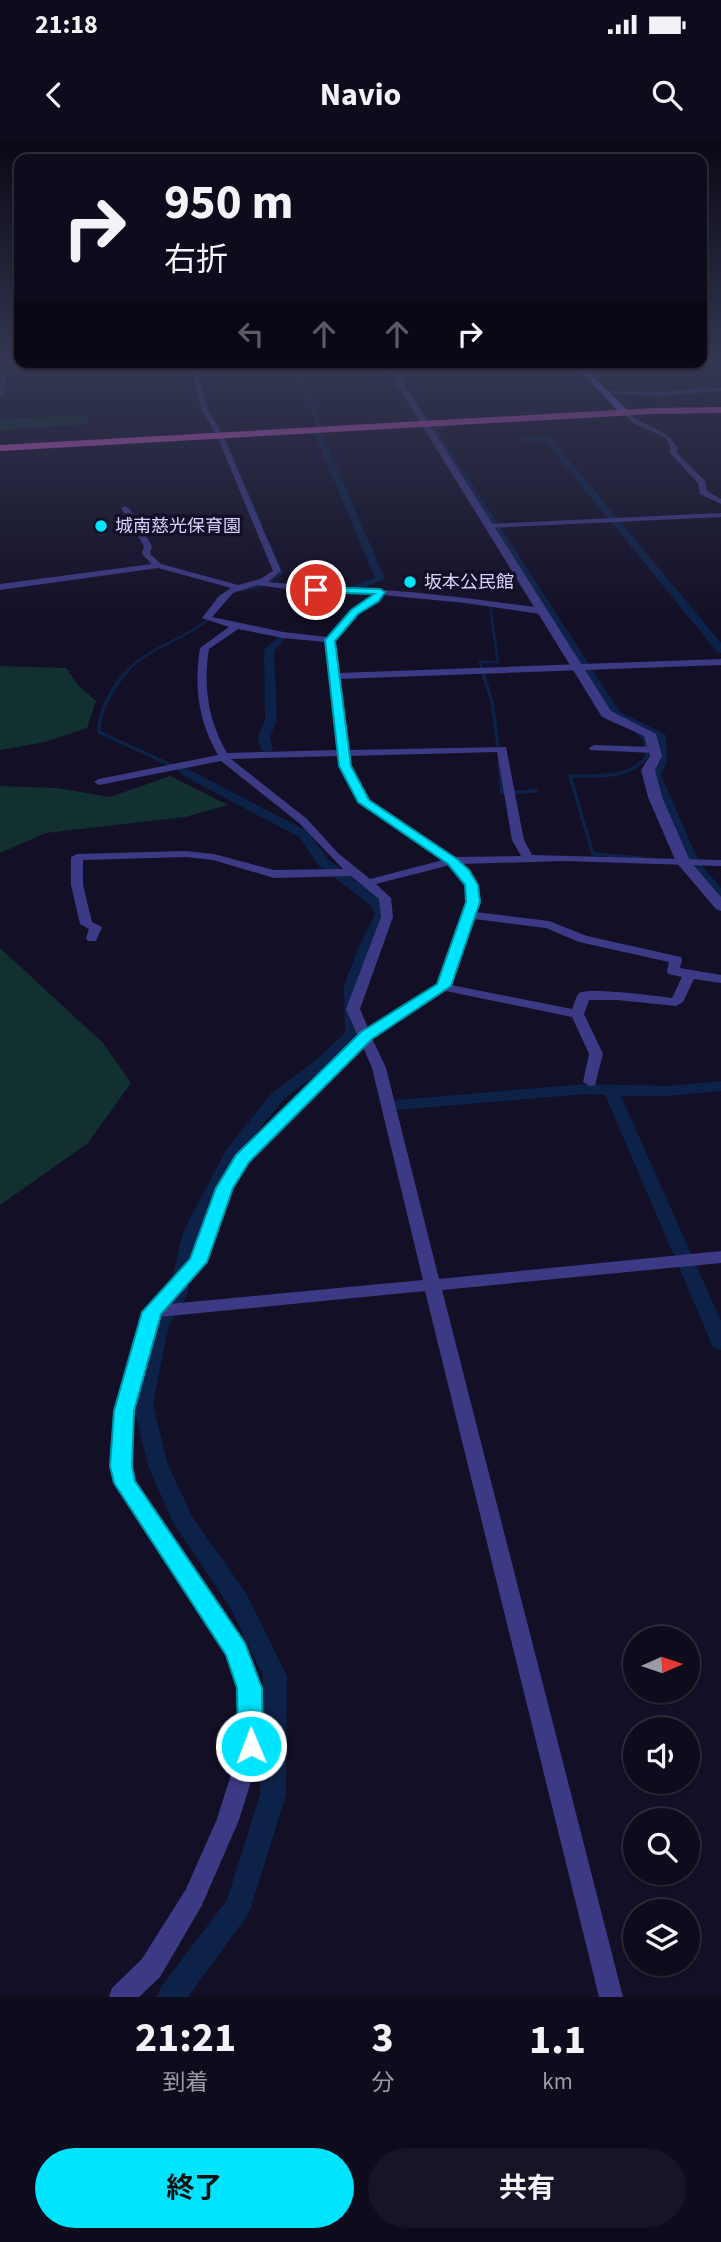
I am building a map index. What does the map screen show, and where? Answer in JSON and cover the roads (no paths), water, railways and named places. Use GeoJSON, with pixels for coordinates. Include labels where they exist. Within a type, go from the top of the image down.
{"type":"FeatureCollection","features":[{"type":"Feature","properties":{"kind":"street"},"geometry":{"type":"LineString","coordinates":[[225,448],[277,571],[257,583],[233,590],[206,618],[283,635],[330,640]]}},
{"type":"Feature","properties":{"kind":"street"},"geometry":{"type":"LineString","coordinates":[[439,448],[606,714],[650,734],[656,756],[648,770],[650,785],[683,862],[721,906]]}},
{"type":"Feature","properties":{"kind":"street"},"geometry":{"type":"LineString","coordinates":[[674,448],[672,452],[702,483],[703,492],[721,502]]}},
{"type":"Feature","properties":{"kind":"street"},"geometry":{"type":"LineString","coordinates":[[125,508],[148,546],[146,554],[159,566]]}},
{"type":"Feature","properties":{"kind":"street"},"geometry":{"type":"LineString","coordinates":[[489,526],[721,515]]}},
{"type":"Feature","properties":{"kind":"street"},"geometry":{"type":"LineString","coordinates":[[0,587],[159,566],[240,588]]}},
{"type":"Feature","properties":{"kind":"street"},"geometry":{"type":"LineString","coordinates":[[257,583],[316,590],[380,592],[487,602],[541,611]]}},
{"type":"Feature","properties":{"kind":"street"},"geometry":{"type":"LineString","coordinates":[[121,1997],[151,1968],[194,1897],[228,1820],[251,1746],[250,1688],[236,1650],[124,1483],[121,1466],[124,1411],[152,1312],[198,1262],[224,1188],[242,1159],[367,1035],[444,986],[473,902],[471,885],[464,873],[452,861],[364,802],[345,766],[330,640],[355,612],[376,599],[380,592]]}},
{"type":"Feature","properties":{"kind":"street"},"geometry":{"type":"LineString","coordinates":[[236,626],[205,648],[201,664],[202,712],[217,749],[303,821],[355,873],[385,898],[387,917],[353,1009],[367,1035],[379,1068],[508,1594],[611,1997]]}},
{"type":"Feature","properties":{"kind":"street"},"geometry":{"type":"LineString","coordinates":[[335,676],[721,662]]}},
{"type":"Feature","properties":{"kind":"street"},"geometry":{"type":"LineString","coordinates":[[594,748],[654,750]]}},
{"type":"Feature","properties":{"kind":"street"},"geometry":{"type":"LineString","coordinates":[[99,782],[224,757],[502,749],[518,840],[528,859]]}},
{"type":"Feature","properties":{"kind":"street"},"geometry":{"type":"LineString","coordinates":[[92,938],[96,928],[86,924],[77,885],[77,857],[185,854],[214,856],[274,874],[355,873]]}},
{"type":"Feature","properties":{"kind":"street"},"geometry":{"type":"LineString","coordinates":[[368,883],[452,861],[528,859],[721,863]]}},
{"type":"Feature","properties":{"kind":"street"},"geometry":{"type":"LineString","coordinates":[[470,915],[549,925],[583,939],[676,960],[673,971],[721,979]]}},
{"type":"Feature","properties":{"kind":"street"},"geometry":{"type":"LineString","coordinates":[[590,1082],[596,1054],[577,1014],[584,996],[617,996],[676,1002],[690,974]]}},
{"type":"Feature","properties":{"kind":"street"},"geometry":{"type":"LineString","coordinates":[[444,986],[577,1014]]}},
{"type":"Feature","properties":{"kind":"street"},"geometry":{"type":"LineString","coordinates":[[152,1312],[721,1257]]}},
{"type":"Feature","properties":{"kind":"waterway"},"geometry":{"type":"LineString","coordinates":[[228,448],[250,498]]}},
{"type":"Feature","properties":{"kind":"waterway"},"geometry":{"type":"LineString","coordinates":[[324,448],[380,579],[355,588]]}},
{"type":"Feature","properties":{"kind":"waterway"},"geometry":{"type":"LineString","coordinates":[[445,448],[616,714],[660,735],[661,762],[655,775],[693,863],[721,897]]}},
{"type":"Feature","properties":{"kind":"waterway"},"geometry":{"type":"LineString","coordinates":[[554,448],[721,650]]}},
{"type":"Feature","properties":{"kind":"waterway"},"geometry":{"type":"LineString","coordinates":[[249,496],[261,525]]}},
{"type":"Feature","properties":{"kind":"waterway"},"geometry":{"type":"LineString","coordinates":[[241,590],[265,585],[282,573],[269,543]]}},
{"type":"Feature","properties":{"kind":"waterway"},"geometry":{"type":"LineString","coordinates":[[128,671],[149,654],[200,626],[221,605]]}},
{"type":"Feature","properties":{"kind":"waterway"},"geometry":{"type":"LineString","coordinates":[[483,672],[480,662],[498,662],[490,606]]}},
{"type":"Feature","properties":{"kind":"waterway"},"geometry":{"type":"LineString","coordinates":[[267,750],[264,737],[271,720],[269,650],[282,637]]}},
{"type":"Feature","properties":{"kind":"waterway"},"geometry":{"type":"LineString","coordinates":[[482,670],[492,702],[498,746]]}},
{"type":"Feature","properties":{"kind":"waterway"},"geometry":{"type":"LineString","coordinates":[[128,671],[107,699],[99,732],[186,772]]}},
{"type":"Feature","properties":{"kind":"waterway"},"geometry":{"type":"LineString","coordinates":[[638,732],[645,740],[647,757],[639,764],[612,775],[570,776],[593,854],[641,858]]}},
{"type":"Feature","properties":{"kind":"waterway"},"geometry":{"type":"LineString","coordinates":[[499,763],[502,793],[536,791]]}},
{"type":"Feature","properties":{"kind":"waterway"},"geometry":{"type":"LineString","coordinates":[[171,1997],[238,1907],[273,1795],[275,1676],[238,1600],[184,1523],[158,1465],[143,1404],[160,1325],[177,1298],[192,1232],[234,1150],[278,1096],[323,1062],[353,1034],[351,986],[365,948],[382,914],[376,903],[324,863],[303,834],[186,772]]}},
{"type":"Feature","properties":{"kind":"waterway"},"geometry":{"type":"LineString","coordinates":[[611,1091],[669,1091],[721,1086]]}},
{"type":"Feature","properties":{"kind":"waterway"},"geometry":{"type":"LineString","coordinates":[[396,1105],[587,1089],[611,1091]]}},
{"type":"Feature","properties":{"kind":"waterway"},"geometry":{"type":"LineString","coordinates":[[611,1091],[683,1256]]}},
{"type":"Feature","properties":{"kind":"waterway"},"geometry":{"type":"LineString","coordinates":[[687,1265],[721,1343]]}},
{"type":"Feature","properties":{"kind":"place","name":"城南慈光保育園"},"geometry":{"type":"Point","coordinates":[101,526]}},
{"type":"Feature","properties":{"kind":"place","name":"坂本公民館"},"geometry":{"type":"Point","coordinates":[410,582]}}]}
